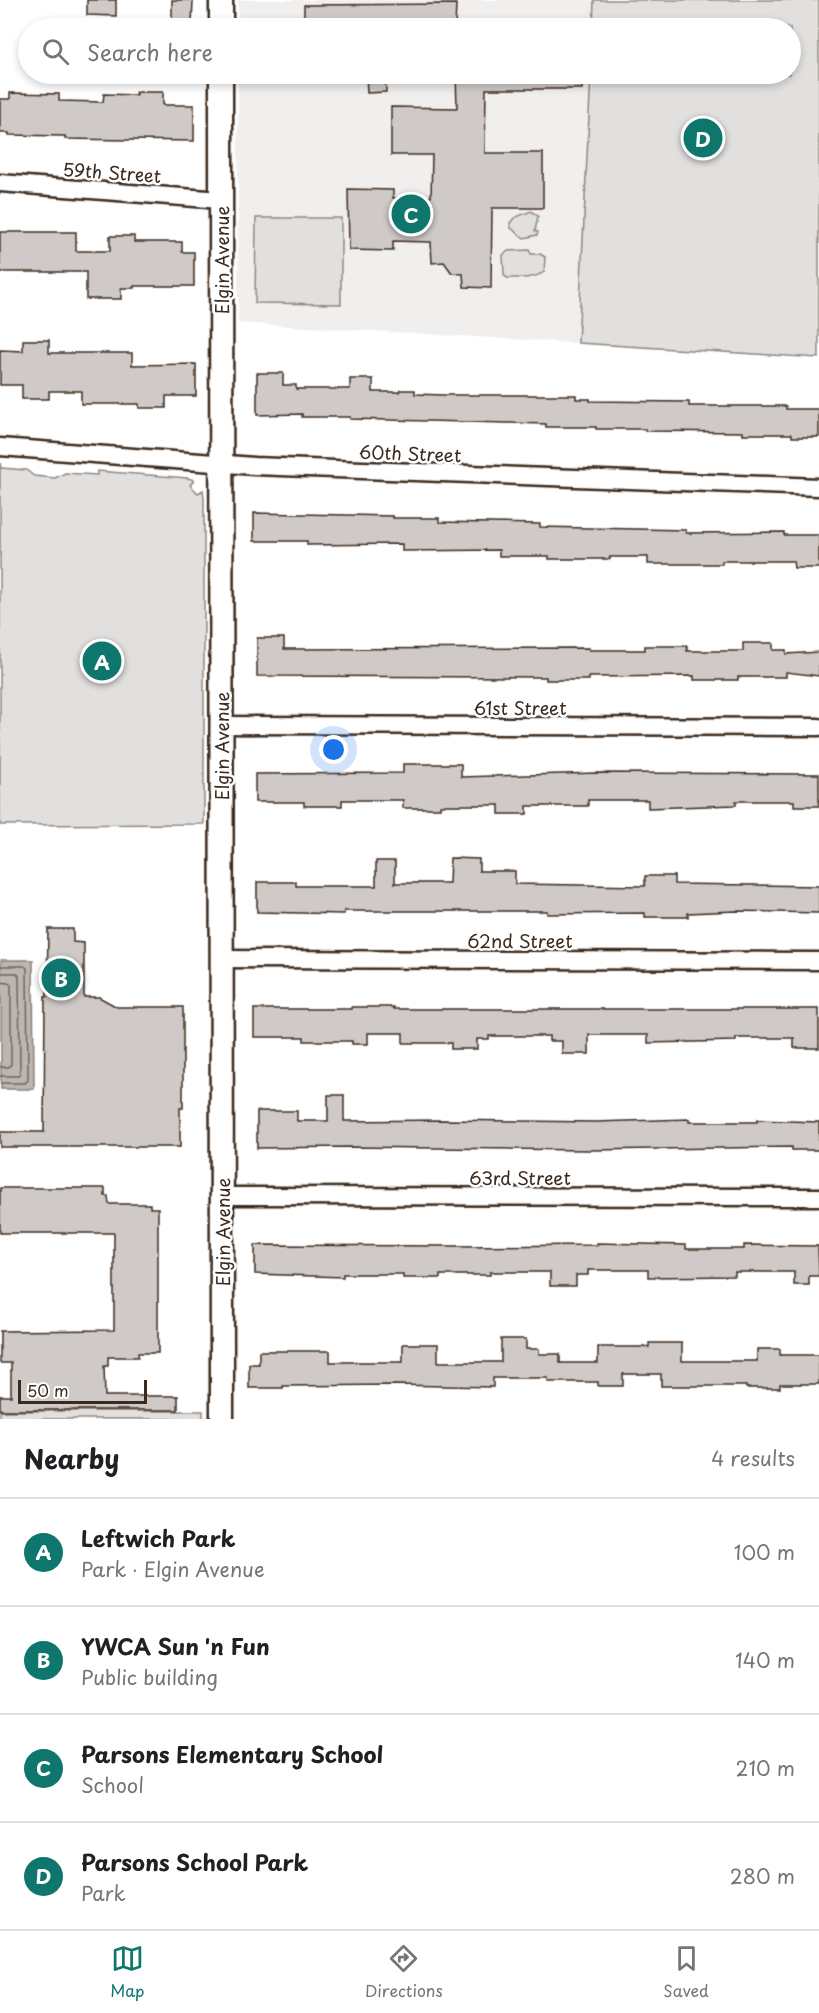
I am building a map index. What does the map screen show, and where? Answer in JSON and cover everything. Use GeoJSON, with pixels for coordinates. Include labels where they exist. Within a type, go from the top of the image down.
{"type":"FeatureCollection","features":[{"type":"Feature","properties":{"kind":"street"},"geometry":{"type":"LineString","coordinates":[[221,0],[221,18]]}},
{"type":"Feature","properties":{"kind":"street","name":"Elgin Avenue"},"geometry":{"type":"LineString","coordinates":[[221,84],[222,1419]]}},
{"type":"Feature","properties":{"kind":"street","name":"59th Street"},"geometry":{"type":"LineString","coordinates":[[0,183],[221,200]]}},
{"type":"Feature","properties":{"kind":"street","name":"60th Street"},"geometry":{"type":"LineString","coordinates":[[0,447],[221,464],[819,487]]}},
{"type":"Feature","properties":{"kind":"street","name":"61st Street"},"geometry":{"type":"LineString","coordinates":[[221,725],[819,727]]}},
{"type":"Feature","properties":{"kind":"street","name":"62nd Street"},"geometry":{"type":"LineString","coordinates":[[222,959],[819,961]]}},
{"type":"Feature","properties":{"kind":"street","name":"63rd Street"},"geometry":{"type":"LineString","coordinates":[[222,1196],[819,1197]]}},
{"type":"Feature","properties":{"kind":"shaded area"},"geometry":{"type":"Polygon","coordinates":[[[238,0],[594,0],[593,18],[238,18],[238,0]]]}},
{"type":"Feature","properties":{"kind":"shaded area"},"geometry":{"type":"Polygon","coordinates":[[[594,0],[819,0],[819,358],[578,343],[591,84],[801,84],[801,18],[593,18],[594,0]]]}},
{"type":"Feature","properties":{"kind":"shaded area"},"geometry":{"type":"Polygon","coordinates":[[[238,84],[591,84],[578,343],[238,323],[238,84]]]}},
{"type":"Feature","properties":{"kind":"shaded area"},"geometry":{"type":"Polygon","coordinates":[[[531,211],[538,216],[535,231],[538,232],[537,235],[524,238],[511,228],[510,223],[514,218],[531,211]]]}},
{"type":"Feature","properties":{"kind":"shaded area"},"geometry":{"type":"Polygon","coordinates":[[[256,218],[341,218],[341,304],[255,303],[256,218]]]}},
{"type":"Feature","properties":{"kind":"shaded area"},"geometry":{"type":"Polygon","coordinates":[[[529,250],[531,254],[540,254],[545,257],[544,272],[531,277],[507,278],[504,275],[503,255],[508,251],[529,250]]]}},
{"type":"Feature","properties":{"kind":"shaded area"},"geometry":{"type":"Polygon","coordinates":[[[0,463],[1,468],[26,470],[34,476],[55,478],[65,473],[97,475],[97,471],[188,478],[194,480],[190,485],[198,493],[203,490],[204,824],[0,825],[0,463]]]}},
{"type":"Feature","properties":{"kind":"shaded area"},"geometry":{"type":"Polygon","coordinates":[[[0,1411],[203,1411],[203,1419],[0,1419],[0,1411]]]}},
{"type":"Feature","properties":{"kind":"water"},"geometry":{"type":"Polygon","coordinates":[[[1,960],[33,960],[34,1089],[1,1089],[1,960]]]}},
{"type":"Feature","properties":{"kind":"building"},"geometry":{"type":"Polygon","coordinates":[[[87,0],[116,0],[116,16],[87,15],[87,0]]]}},
{"type":"Feature","properties":{"kind":"building"},"geometry":{"type":"Polygon","coordinates":[[[172,0],[193,0],[192,18],[172,18],[172,0]]]}},
{"type":"Feature","properties":{"kind":"building"},"geometry":{"type":"Polygon","coordinates":[[[456,4],[455,18],[304,18],[304,5],[456,4]]]}},
{"type":"Feature","properties":{"kind":"building"},"geometry":{"type":"Polygon","coordinates":[[[367,84],[386,84],[386,92],[367,93],[367,84]]]}},
{"type":"Feature","properties":{"kind":"building"},"geometry":{"type":"Polygon","coordinates":[[[456,84],[582,84],[582,89],[486,89],[485,153],[543,153],[543,208],[492,208],[491,288],[464,287],[463,274],[452,273],[444,262],[432,263],[431,242],[393,241],[393,251],[349,250],[348,189],[393,190],[393,198],[431,197],[432,155],[391,155],[391,107],[457,108],[456,84]]]}},
{"type":"Feature","properties":{"kind":"building"},"geometry":{"type":"Polygon","coordinates":[[[136,92],[163,92],[163,105],[194,105],[194,141],[65,139],[65,136],[0,133],[0,99],[10,99],[10,93],[59,94],[59,101],[103,102],[104,94],[136,95],[136,92]]]}},
{"type":"Feature","properties":{"kind":"building"},"geometry":{"type":"Polygon","coordinates":[[[0,232],[76,232],[76,251],[110,251],[110,236],[134,236],[134,242],[182,242],[182,252],[194,252],[194,286],[134,286],[134,288],[121,288],[121,299],[86,299],[86,272],[0,272],[0,232]]]}},
{"type":"Feature","properties":{"kind":"building"},"geometry":{"type":"Polygon","coordinates":[[[23,340],[49,340],[49,353],[132,353],[132,365],[196,364],[196,396],[166,396],[166,408],[139,408],[139,404],[81,404],[81,391],[49,391],[49,399],[22,399],[22,385],[0,385],[0,350],[23,351],[23,340]]]}},
{"type":"Feature","properties":{"kind":"building"},"geometry":{"type":"Polygon","coordinates":[[[257,373],[283,373],[283,385],[296,385],[296,389],[350,389],[350,379],[373,379],[373,392],[415,390],[415,394],[443,395],[576,395],[576,399],[590,399],[590,401],[689,402],[689,406],[786,406],[786,409],[819,409],[819,437],[792,437],[792,434],[743,434],[743,432],[546,427],[546,424],[302,417],[302,414],[257,415],[257,373]]]}},
{"type":"Feature","properties":{"kind":"building"},"geometry":{"type":"Polygon","coordinates":[[[254,513],[439,518],[439,522],[686,530],[686,533],[784,532],[784,535],[819,535],[819,568],[794,568],[793,561],[648,564],[648,557],[549,559],[549,556],[499,556],[499,550],[402,551],[402,544],[307,545],[307,541],[254,541],[254,513]]]}},
{"type":"Feature","properties":{"kind":"building"},"geometry":{"type":"Polygon","coordinates":[[[257,638],[284,638],[284,649],[589,648],[589,650],[645,650],[645,646],[687,646],[687,651],[743,651],[743,643],[773,643],[773,650],[786,650],[786,654],[819,652],[819,676],[786,672],[786,677],[738,677],[738,680],[694,680],[694,676],[589,677],[589,680],[546,680],[546,677],[257,676],[257,638]]]}},
{"type":"Feature","properties":{"kind":"building"},"geometry":{"type":"Polygon","coordinates":[[[403,764],[461,764],[461,777],[597,773],[819,774],[819,806],[794,806],[794,801],[736,801],[736,805],[648,808],[648,800],[588,800],[588,806],[527,806],[527,814],[499,814],[499,805],[440,805],[440,808],[403,808],[403,800],[342,800],[342,806],[304,806],[304,802],[255,802],[255,774],[403,773],[403,764]]]}},
{"type":"Feature","properties":{"kind":"building"},"geometry":{"type":"Polygon","coordinates":[[[450,858],[479,859],[479,871],[515,871],[515,884],[645,886],[645,876],[674,876],[674,884],[819,886],[819,913],[736,911],[688,913],[688,917],[645,917],[645,913],[547,914],[547,911],[344,911],[344,914],[257,912],[257,882],[296,882],[296,886],[376,886],[376,861],[395,861],[395,883],[449,883],[450,858]]]}},
{"type":"Feature","properties":{"kind":"building"},"geometry":{"type":"Polygon","coordinates":[[[48,929],[73,929],[73,942],[84,943],[84,997],[99,997],[117,1007],[183,1007],[183,1108],[180,1108],[180,1147],[0,1147],[0,1132],[44,1132],[48,929]]]}},
{"type":"Feature","properties":{"kind":"building"},"geometry":{"type":"Polygon","coordinates":[[[352,1007],[394,1007],[394,1009],[819,1009],[819,1048],[794,1048],[794,1038],[736,1038],[736,1041],[648,1043],[648,1035],[589,1035],[589,1054],[562,1054],[562,1041],[549,1041],[549,1036],[489,1036],[489,1039],[477,1039],[477,1049],[451,1049],[451,1043],[403,1043],[403,1033],[368,1033],[368,1044],[352,1044],[352,1041],[304,1041],[304,1037],[254,1037],[254,1009],[352,1009],[352,1007]]]}},
{"type":"Feature","properties":{"kind":"building"},"geometry":{"type":"Polygon","coordinates":[[[328,1095],[344,1095],[344,1121],[596,1122],[689,1119],[689,1122],[757,1122],[757,1120],[819,1122],[819,1150],[792,1150],[792,1147],[590,1150],[257,1148],[257,1111],[297,1111],[297,1121],[328,1121],[328,1095]]]}},
{"type":"Feature","properties":{"kind":"building"},"geometry":{"type":"Polygon","coordinates":[[[0,1188],[105,1188],[105,1196],[108,1196],[109,1204],[150,1204],[150,1208],[158,1208],[158,1353],[138,1353],[138,1357],[108,1357],[108,1366],[104,1366],[105,1396],[178,1396],[178,1410],[0,1410],[0,1396],[11,1396],[11,1363],[0,1363],[0,1331],[114,1330],[114,1233],[0,1233],[0,1188]]]}},
{"type":"Feature","properties":{"kind":"building"},"geometry":{"type":"Polygon","coordinates":[[[597,1243],[686,1245],[686,1249],[744,1249],[744,1245],[818,1246],[819,1276],[809,1276],[809,1285],[794,1285],[794,1272],[735,1272],[735,1276],[648,1277],[648,1270],[588,1270],[588,1275],[576,1275],[576,1286],[550,1286],[550,1272],[490,1272],[490,1275],[440,1275],[440,1278],[403,1278],[403,1274],[343,1274],[343,1277],[255,1274],[255,1245],[451,1246],[597,1245],[597,1243]]]}},
{"type":"Feature","properties":{"kind":"building"},"geometry":{"type":"Polygon","coordinates":[[[501,1339],[526,1339],[526,1349],[539,1349],[539,1354],[560,1354],[560,1363],[598,1363],[598,1347],[649,1347],[649,1343],[682,1343],[682,1361],[757,1361],[757,1349],[780,1349],[780,1355],[819,1355],[819,1384],[780,1384],[780,1388],[661,1386],[661,1374],[623,1374],[623,1386],[598,1386],[598,1382],[548,1382],[548,1378],[493,1378],[493,1387],[394,1385],[249,1388],[249,1364],[259,1364],[259,1351],[330,1351],[330,1362],[403,1362],[403,1344],[438,1344],[438,1362],[501,1362],[501,1339]]]}},
{"type":"Feature","properties":{"kind":"place","name":"Parsons School Park"},"geometry":{"type":"Point","coordinates":[703,138]}},
{"type":"Feature","properties":{"kind":"place","name":"Parsons Elementary School"},"geometry":{"type":"Point","coordinates":[411,214]}},
{"type":"Feature","properties":{"kind":"place","name":"Leftwich Park"},"geometry":{"type":"Point","coordinates":[102,661]}},
{"type":"Feature","properties":{"kind":"place","name":"YWCA Sun 'n Fun"},"geometry":{"type":"Point","coordinates":[61,978]}}]}
